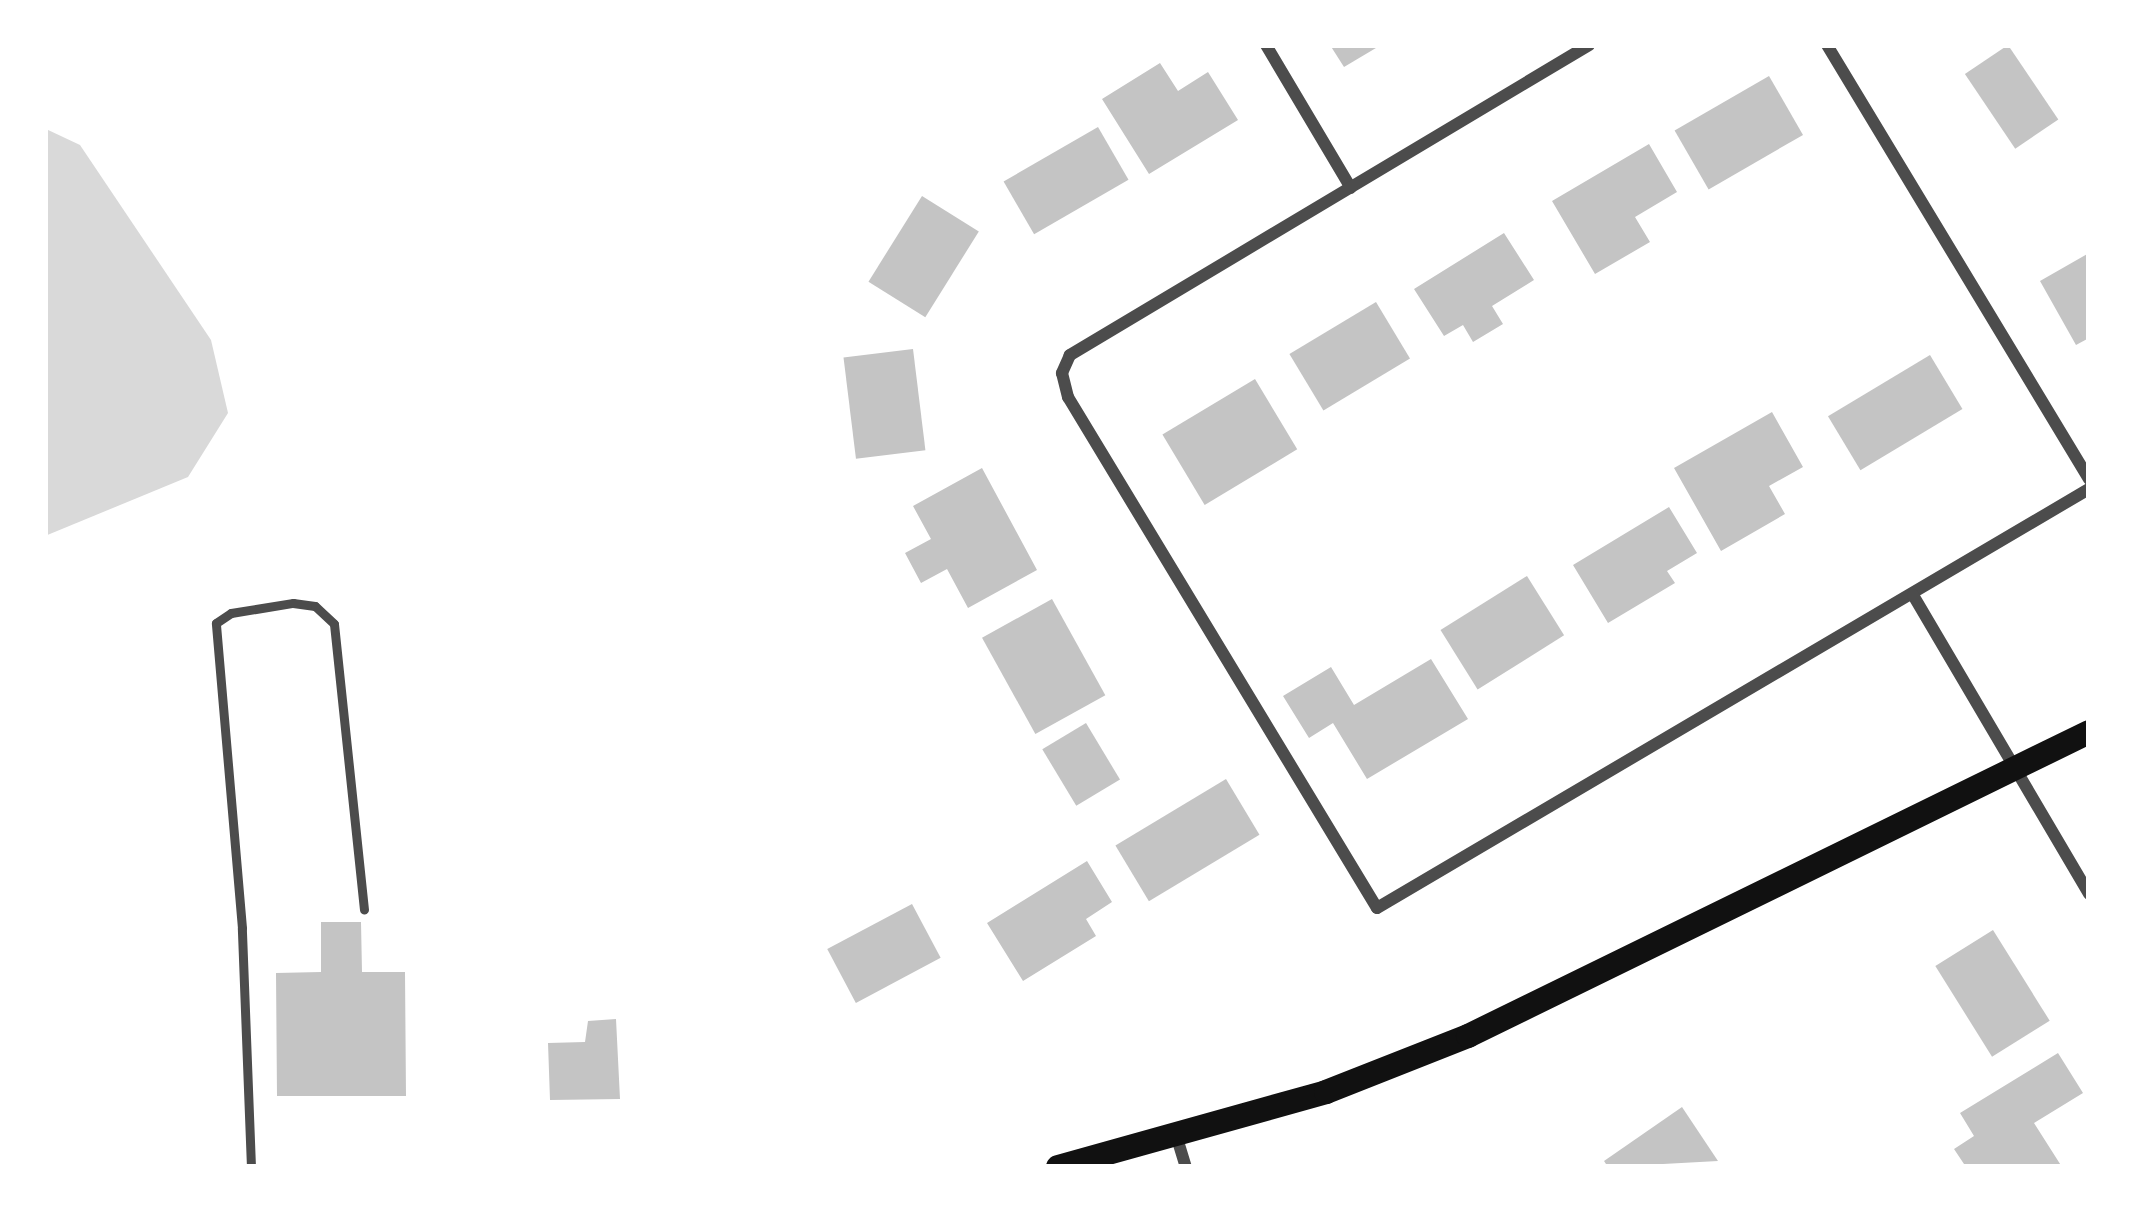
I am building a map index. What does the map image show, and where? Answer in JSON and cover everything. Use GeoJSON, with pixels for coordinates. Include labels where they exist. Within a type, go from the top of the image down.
{"type":"FeatureCollection","features":[{"type":"Feature","properties":{"kind":"main road"},"geometry":{"type":"LineString","coordinates":[[1058,1167],[1178,1138],[1468,1036],[2089,732]]}},
{"type":"Feature","properties":{"kind":"street"},"geometry":{"type":"LineString","coordinates":[[1266,45],[1351,188]]}},
{"type":"Feature","properties":{"kind":"street"},"geometry":{"type":"LineString","coordinates":[[1589,45],[1070,356],[1063,374],[1067,397],[1377,908],[2089,489]]}},
{"type":"Feature","properties":{"kind":"street"},"geometry":{"type":"LineString","coordinates":[[1827,45],[2089,479]]}},
{"type":"Feature","properties":{"kind":"street"},"geometry":{"type":"LineString","coordinates":[[1912,595],[2084,877],[2089,894]]}},
{"type":"Feature","properties":{"kind":"street"},"geometry":{"type":"LineString","coordinates":[[1178,1138],[1186,1167]]}},
{"type":"Feature","properties":{"kind":"lane"},"geometry":{"type":"LineString","coordinates":[[250,1167],[242,928],[216,623],[231,613],[293,603],[315,606],[334,624],[364,908]]}},
{"type":"Feature","properties":{"kind":"shaded area"},"geometry":{"type":"Polygon","coordinates":[[[46,129],[80,145],[211,340],[228,413],[188,477],[45,536],[46,129]]]}},
{"type":"Feature","properties":{"kind":"building"},"geometry":{"type":"Polygon","coordinates":[[[1330,45],[1381,45],[1344,67],[1330,45]]]}},
{"type":"Feature","properties":{"kind":"building"},"geometry":{"type":"Polygon","coordinates":[[[2008,45],[2058,120],[2015,149],[1965,74],[2008,45]]]}},
{"type":"Feature","properties":{"kind":"building"},"geometry":{"type":"Polygon","coordinates":[[[1160,63],[1178,91],[1208,72],[1238,120],[1149,174],[1102,99],[1160,63]]]}},
{"type":"Feature","properties":{"kind":"building"},"geometry":{"type":"Polygon","coordinates":[[[1769,76],[1803,135],[1709,189],[1675,130],[1769,76]]]}},
{"type":"Feature","properties":{"kind":"building"},"geometry":{"type":"Polygon","coordinates":[[[1098,127],[1128,180],[1034,234],[1004,182],[1098,127]]]}},
{"type":"Feature","properties":{"kind":"building"},"geometry":{"type":"Polygon","coordinates":[[[1649,144],[1677,192],[1635,217],[1650,242],[1595,274],[1552,201],[1649,144]]]}},
{"type":"Feature","properties":{"kind":"building"},"geometry":{"type":"Polygon","coordinates":[[[922,196],[979,232],[925,317],[868,282],[922,196]]]}},
{"type":"Feature","properties":{"kind":"building"},"geometry":{"type":"Polygon","coordinates":[[[1504,233],[1534,280],[1492,306],[1503,324],[1473,342],[1463,325],[1444,336],[1414,289],[1504,233]]]}},
{"type":"Feature","properties":{"kind":"building"},"geometry":{"type":"Polygon","coordinates":[[[2089,253],[2089,338],[2076,345],[2040,281],[2089,253]]]}},
{"type":"Feature","properties":{"kind":"building"},"geometry":{"type":"Polygon","coordinates":[[[1376,302],[1410,359],[1323,411],[1289,354],[1376,302]]]}},
{"type":"Feature","properties":{"kind":"building"},"geometry":{"type":"Polygon","coordinates":[[[913,349],[925,450],[856,459],[844,358],[913,349]]]}},
{"type":"Feature","properties":{"kind":"building"},"geometry":{"type":"Polygon","coordinates":[[[1930,355],[1962,409],[1860,470],[1828,416],[1930,355]]]}},
{"type":"Feature","properties":{"kind":"building"},"geometry":{"type":"Polygon","coordinates":[[[1255,379],[1297,449],[1205,505],[1162,435],[1255,379]]]}},
{"type":"Feature","properties":{"kind":"building"},"geometry":{"type":"Polygon","coordinates":[[[1772,412],[1803,467],[1769,486],[1785,514],[1721,551],[1674,468],[1772,412]]]}},
{"type":"Feature","properties":{"kind":"building"},"geometry":{"type":"Polygon","coordinates":[[[982,468],[1037,570],[968,608],[947,569],[921,583],[905,553],[931,539],[913,506],[982,468]]]}},
{"type":"Feature","properties":{"kind":"building"},"geometry":{"type":"Polygon","coordinates":[[[1669,507],[1697,553],[1667,571],[1675,583],[1608,623],[1573,565],[1669,507]]]}},
{"type":"Feature","properties":{"kind":"building"},"geometry":{"type":"Polygon","coordinates":[[[1527,576],[1564,635],[1478,689],[1440,630],[1527,576]]]}},
{"type":"Feature","properties":{"kind":"building"},"geometry":{"type":"Polygon","coordinates":[[[1052,599],[1105,695],[1035,734],[982,638],[1052,599]]]}},
{"type":"Feature","properties":{"kind":"building"},"geometry":{"type":"Polygon","coordinates":[[[1431,659],[1468,719],[1367,779],[1333,723],[1309,738],[1283,696],[1331,667],[1354,705],[1431,659]]]}},
{"type":"Feature","properties":{"kind":"building"},"geometry":{"type":"Polygon","coordinates":[[[1086,723],[1120,780],[1076,806],[1042,749],[1086,723]]]}},
{"type":"Feature","properties":{"kind":"building"},"geometry":{"type":"Polygon","coordinates":[[[1226,779],[1259,835],[1149,901],[1115,845],[1226,779]]]}},
{"type":"Feature","properties":{"kind":"building"},"geometry":{"type":"Polygon","coordinates":[[[1087,861],[1112,902],[1086,919],[1096,936],[1023,981],[987,923],[1087,861]]]}},
{"type":"Feature","properties":{"kind":"building"},"geometry":{"type":"Polygon","coordinates":[[[912,904],[941,958],[856,1003],[827,949],[912,904]]]}},
{"type":"Feature","properties":{"kind":"building"},"geometry":{"type":"Polygon","coordinates":[[[321,922],[361,922],[362,972],[405,972],[406,1096],[277,1096],[276,973],[321,972],[321,922]]]}},
{"type":"Feature","properties":{"kind":"building"},"geometry":{"type":"Polygon","coordinates":[[[1993,930],[2050,1021],[1992,1057],[1935,966],[1993,930]]]}},
{"type":"Feature","properties":{"kind":"building"},"geometry":{"type":"Polygon","coordinates":[[[616,1019],[620,1099],[550,1100],[548,1043],[585,1042],[588,1021],[616,1019]]]}},
{"type":"Feature","properties":{"kind":"building"},"geometry":{"type":"Polygon","coordinates":[[[2058,1053],[2083,1093],[2034,1123],[2062,1167],[1966,1167],[1954,1149],[1974,1136],[1960,1113],[2058,1053]]]}},
{"type":"Feature","properties":{"kind":"building"},"geometry":{"type":"Polygon","coordinates":[[[1682,1107],[1718,1161],[1608,1167],[1604,1161],[1682,1107]]]}}]}
